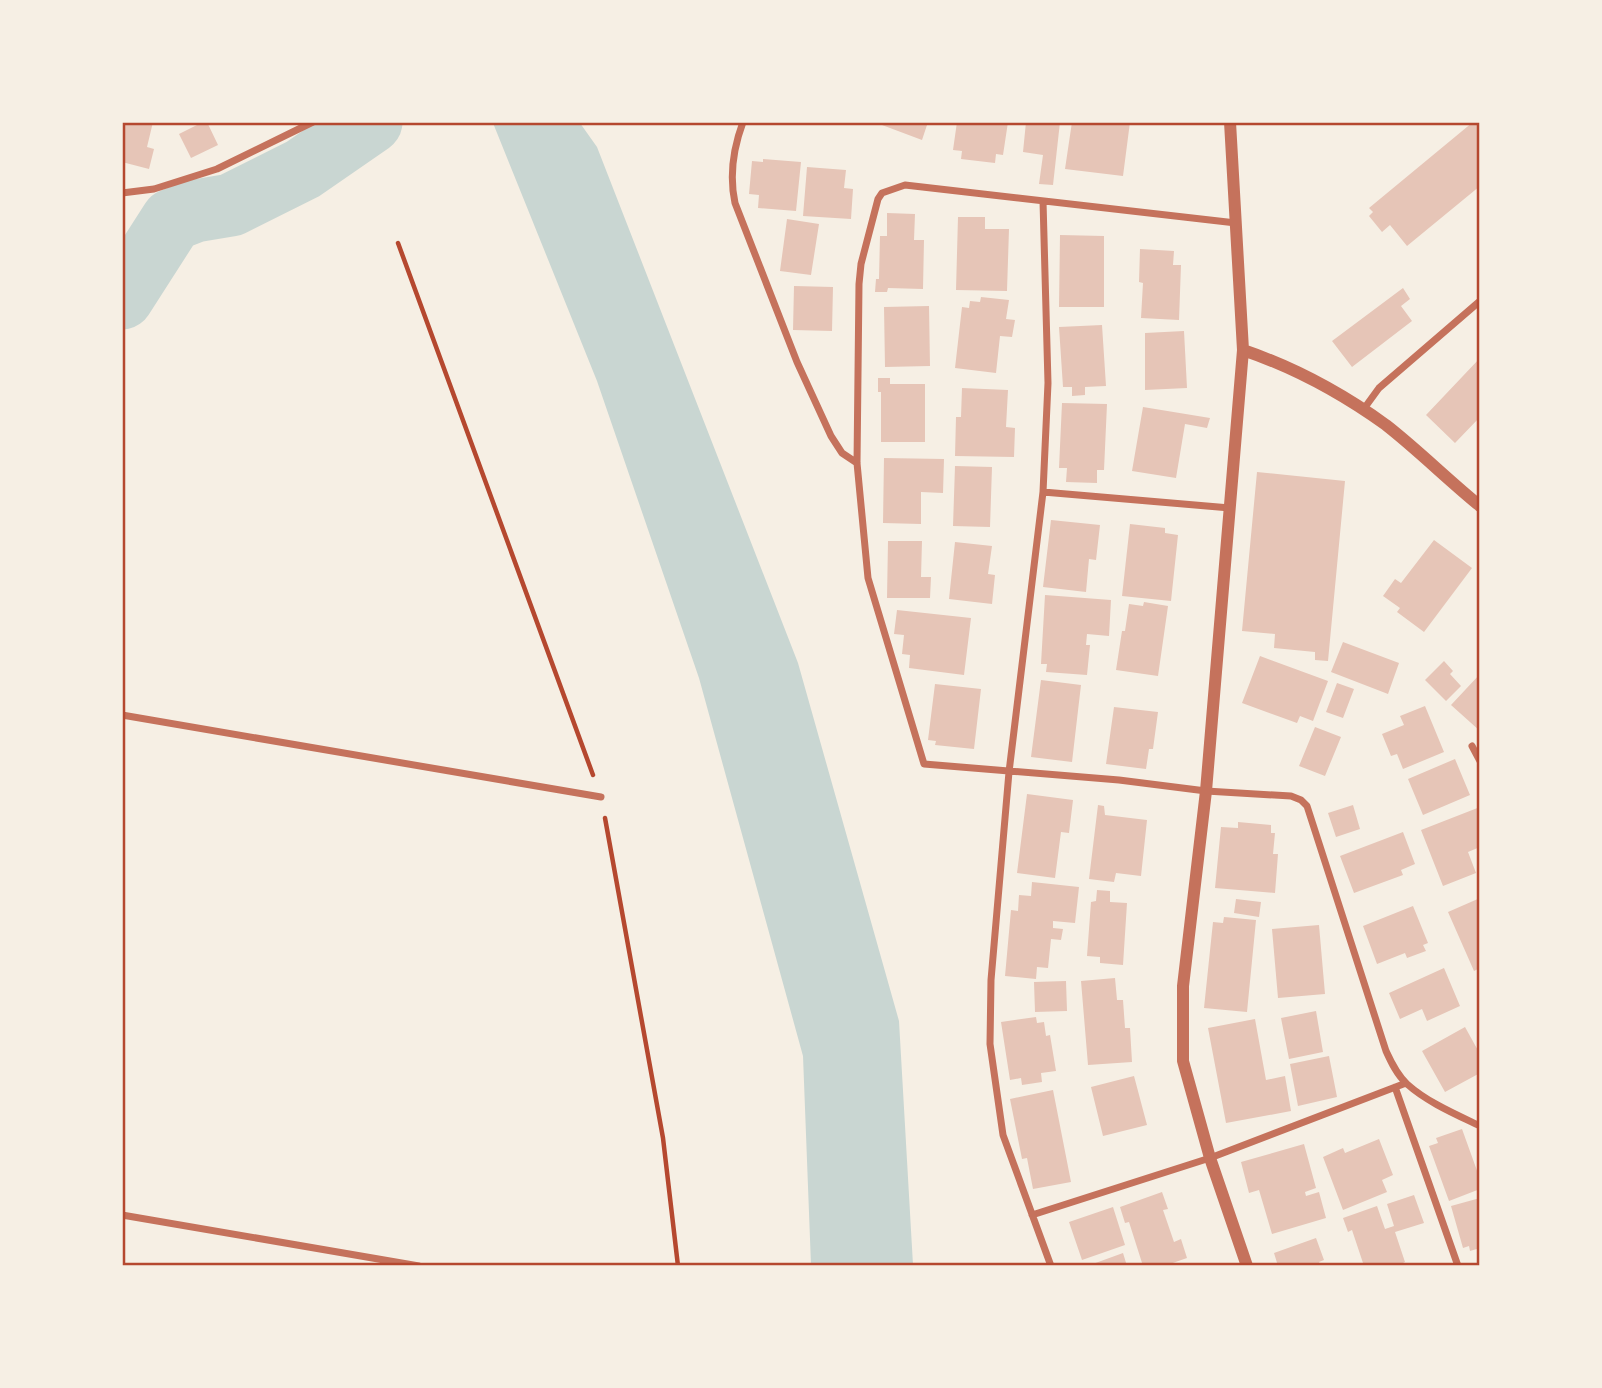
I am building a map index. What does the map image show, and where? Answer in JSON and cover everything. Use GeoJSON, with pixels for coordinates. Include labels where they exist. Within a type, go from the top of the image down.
{"type":"FeatureCollection","features":[{"type":"Feature","properties":{"kind":"street"},"geometry":{"type":"LineString","coordinates":[[122,192],[154,189],[217,169],[313,122]]}},
{"type":"Feature","properties":{"kind":"street"},"geometry":{"type":"LineString","coordinates":[[743,122],[733,157],[731,179],[734,202],[797,362],[831,436],[842,453],[857,463]]}},
{"type":"Feature","properties":{"kind":"street"},"geometry":{"type":"LineString","coordinates":[[1230,122],[1243,350],[1206,791],[1183,986],[1183,1061],[1210,1158],[1247,1265]]}},
{"type":"Feature","properties":{"kind":"street"},"geometry":{"type":"LineString","coordinates":[[1236,223],[905,185],[882,193],[878,199],[861,264],[857,463],[868,578],[924,764],[1119,780],[1206,791],[1291,796],[1301,800],[1307,806],[1386,1051],[1406,1083],[1429,1099],[1479,1126]]}},
{"type":"Feature","properties":{"kind":"street"},"geometry":{"type":"LineString","coordinates":[[1043,201],[1048,383],[1043,492],[1009,772],[991,980],[990,1044],[1003,1135],[1051,1265]]}},
{"type":"Feature","properties":{"kind":"street"},"geometry":{"type":"LineString","coordinates":[[1363,410],[1379,388],[1479,301]]}},
{"type":"Feature","properties":{"kind":"street"},"geometry":{"type":"LineString","coordinates":[[1243,350],[1286,366],[1363,410],[1387,427],[1479,506]]}},
{"type":"Feature","properties":{"kind":"street"},"geometry":{"type":"LineString","coordinates":[[1043,492],[1231,508]]}},
{"type":"Feature","properties":{"kind":"street"},"geometry":{"type":"LineString","coordinates":[[122,715],[601,797]]}},
{"type":"Feature","properties":{"kind":"street"},"geometry":{"type":"LineString","coordinates":[[1472,746],[1479,761]]}},
{"type":"Feature","properties":{"kind":"street"},"geometry":{"type":"LineString","coordinates":[[1032,1215],[1125,1183],[1210,1158],[1406,1083]]}},
{"type":"Feature","properties":{"kind":"street"},"geometry":{"type":"LineString","coordinates":[[1395,1087],[1458,1265]]}},
{"type":"Feature","properties":{"kind":"street"},"geometry":{"type":"LineString","coordinates":[[122,1215],[419,1265]]}},
{"type":"Feature","properties":{"kind":"path"},"geometry":{"type":"LineString","coordinates":[[398,243],[601,797],[663,1138],[678,1265]]}},
{"type":"Feature","properties":{"kind":"shaded area"},"geometry":{"type":"Polygon","coordinates":[[[493,123],[580,123],[597,147],[798,663],[899,1021],[913,1265],[811,1265],[803,1056],[699,678],[597,381],[493,123]]]}},
{"type":"Feature","properties":{"kind":"building"},"geometry":{"type":"Polygon","coordinates":[[[122,122],[153,122],[147,147],[154,149],[149,169],[122,162],[122,122]]]}},
{"type":"Feature","properties":{"kind":"building"},"geometry":{"type":"Polygon","coordinates":[[[207,122],[218,145],[191,158],[179,134],[207,122]]]}},
{"type":"Feature","properties":{"kind":"building"},"geometry":{"type":"Polygon","coordinates":[[[874,122],[928,122],[922,140],[874,122]]]}},
{"type":"Feature","properties":{"kind":"building"},"geometry":{"type":"Polygon","coordinates":[[[957,122],[1008,122],[1003,155],[996,154],[995,163],[961,159],[962,151],[953,150],[957,122]]]}},
{"type":"Feature","properties":{"kind":"building"},"geometry":{"type":"Polygon","coordinates":[[[1026,122],[1060,122],[1053,185],[1039,184],[1043,155],[1023,152],[1026,122]]]}},
{"type":"Feature","properties":{"kind":"building"},"geometry":{"type":"Polygon","coordinates":[[[1072,122],[1130,122],[1123,176],[1065,169],[1072,122]]]}},
{"type":"Feature","properties":{"kind":"building"},"geometry":{"type":"Polygon","coordinates":[[[1473,122],[1480,122],[1480,186],[1407,246],[1390,225],[1382,232],[1369,216],[1373,212],[1369,208],[1473,122]]]}},
{"type":"Feature","properties":{"kind":"building"},"geometry":{"type":"Polygon","coordinates":[[[763,159],[801,162],[796,211],[758,208],[759,195],[749,194],[752,161],[763,162],[763,159]]]}},
{"type":"Feature","properties":{"kind":"building"},"geometry":{"type":"Polygon","coordinates":[[[807,167],[846,170],[844,188],[853,189],[851,219],[803,216],[807,167]]]}},
{"type":"Feature","properties":{"kind":"building"},"geometry":{"type":"Polygon","coordinates":[[[887,213],[915,214],[914,240],[924,240],[923,289],[888,288],[887,292],[875,292],[876,279],[879,279],[880,236],[887,236],[887,213]]]}},
{"type":"Feature","properties":{"kind":"building"},"geometry":{"type":"Polygon","coordinates":[[[958,217],[985,217],[985,229],[1009,229],[1007,291],[956,290],[958,217]]]}},
{"type":"Feature","properties":{"kind":"building"},"geometry":{"type":"Polygon","coordinates":[[[787,219],[819,224],[811,275],[780,271],[787,219]]]}},
{"type":"Feature","properties":{"kind":"building"},"geometry":{"type":"Polygon","coordinates":[[[1060,235],[1104,236],[1104,307],[1059,307],[1060,235]]]}},
{"type":"Feature","properties":{"kind":"building"},"geometry":{"type":"Polygon","coordinates":[[[1140,249],[1174,251],[1173,265],[1181,265],[1179,320],[1141,318],[1143,283],[1139,282],[1140,249]]]}},
{"type":"Feature","properties":{"kind":"building"},"geometry":{"type":"Polygon","coordinates":[[[794,286],[833,287],[832,331],[793,330],[794,286]]]}},
{"type":"Feature","properties":{"kind":"building"},"geometry":{"type":"Polygon","coordinates":[[[1403,288],[1410,299],[1401,306],[1412,321],[1352,367],[1332,341],[1403,288]]]}},
{"type":"Feature","properties":{"kind":"building"},"geometry":{"type":"Polygon","coordinates":[[[981,297],[1009,300],[1006,319],[1015,320],[1012,337],[1000,336],[996,373],[955,368],[962,307],[969,308],[970,301],[980,302],[981,297]]]}},
{"type":"Feature","properties":{"kind":"building"},"geometry":{"type":"Polygon","coordinates":[[[929,306],[930,366],[885,367],[884,307],[929,306]]]}},
{"type":"Feature","properties":{"kind":"building"},"geometry":{"type":"Polygon","coordinates":[[[1102,325],[1106,386],[1085,387],[1085,395],[1072,396],[1072,387],[1063,387],[1059,327],[1102,325]]]}},
{"type":"Feature","properties":{"kind":"building"},"geometry":{"type":"Polygon","coordinates":[[[1184,331],[1187,388],[1145,390],[1145,333],[1184,331]]]}},
{"type":"Feature","properties":{"kind":"building"},"geometry":{"type":"Polygon","coordinates":[[[1480,358],[1480,417],[1455,443],[1426,415],[1480,358]]]}},
{"type":"Feature","properties":{"kind":"building"},"geometry":{"type":"Polygon","coordinates":[[[878,378],[890,378],[890,384],[925,384],[925,442],[881,442],[881,392],[878,392],[878,378]]]}},
{"type":"Feature","properties":{"kind":"building"},"geometry":{"type":"Polygon","coordinates":[[[962,388],[1008,390],[1006,427],[1015,428],[1014,457],[955,456],[956,417],[961,417],[962,388]]]}},
{"type":"Feature","properties":{"kind":"building"},"geometry":{"type":"Polygon","coordinates":[[[1062,403],[1107,404],[1104,470],[1097,470],[1097,483],[1066,482],[1067,468],[1059,468],[1062,403]]]}},
{"type":"Feature","properties":{"kind":"building"},"geometry":{"type":"Polygon","coordinates":[[[1143,407],[1210,418],[1207,428],[1185,424],[1176,478],[1132,471],[1143,407]]]}},
{"type":"Feature","properties":{"kind":"building"},"geometry":{"type":"Polygon","coordinates":[[[884,458],[944,459],[943,493],[921,492],[921,524],[883,523],[884,458]]]}},
{"type":"Feature","properties":{"kind":"building"},"geometry":{"type":"Polygon","coordinates":[[[955,466],[992,467],[990,527],[953,526],[955,466]]]}},
{"type":"Feature","properties":{"kind":"building"},"geometry":{"type":"Polygon","coordinates":[[[1257,472],[1345,481],[1328,661],[1315,660],[1315,652],[1274,648],[1275,634],[1242,631],[1257,472]]]}},
{"type":"Feature","properties":{"kind":"building"},"geometry":{"type":"Polygon","coordinates":[[[1051,520],[1100,525],[1096,560],[1089,559],[1086,592],[1043,587],[1051,520]]]}},
{"type":"Feature","properties":{"kind":"building"},"geometry":{"type":"Polygon","coordinates":[[[1130,524],[1165,528],[1165,533],[1178,535],[1171,601],[1122,596],[1130,524]]]}},
{"type":"Feature","properties":{"kind":"building"},"geometry":{"type":"Polygon","coordinates":[[[1434,540],[1472,568],[1424,632],[1397,612],[1400,608],[1383,596],[1395,579],[1401,583],[1434,540]]]}},
{"type":"Feature","properties":{"kind":"building"},"geometry":{"type":"Polygon","coordinates":[[[888,541],[922,541],[921,577],[931,577],[930,598],[887,598],[888,541]]]}},
{"type":"Feature","properties":{"kind":"building"},"geometry":{"type":"Polygon","coordinates":[[[955,542],[992,546],[988,574],[995,575],[992,604],[949,599],[955,542]]]}},
{"type":"Feature","properties":{"kind":"building"},"geometry":{"type":"Polygon","coordinates":[[[1045,595],[1111,600],[1109,636],[1087,634],[1086,645],[1090,645],[1087,675],[1046,672],[1047,664],[1041,664],[1045,595]]]}},
{"type":"Feature","properties":{"kind":"building"},"geometry":{"type":"Polygon","coordinates":[[[1144,602],[1168,606],[1158,676],[1116,670],[1129,604],[1143,606],[1144,602]]]}},
{"type":"Feature","properties":{"kind":"building"},"geometry":{"type":"Polygon","coordinates":[[[897,610],[971,618],[964,675],[909,668],[910,655],[902,654],[904,635],[894,634],[897,610]]]}},
{"type":"Feature","properties":{"kind":"building"},"geometry":{"type":"Polygon","coordinates":[[[1343,642],[1399,663],[1388,694],[1331,672],[1343,642]]]}},
{"type":"Feature","properties":{"kind":"building"},"geometry":{"type":"Polygon","coordinates":[[[1260,656],[1328,681],[1313,721],[1300,716],[1297,723],[1242,703],[1260,656]]]}},
{"type":"Feature","properties":{"kind":"building"},"geometry":{"type":"Polygon","coordinates":[[[1444,661],[1453,671],[1450,674],[1461,686],[1446,701],[1425,680],[1444,661]]]}},
{"type":"Feature","properties":{"kind":"building"},"geometry":{"type":"Polygon","coordinates":[[[1480,674],[1480,731],[1451,705],[1480,674]]]}},
{"type":"Feature","properties":{"kind":"building"},"geometry":{"type":"Polygon","coordinates":[[[1041,680],[1081,685],[1072,762],[1031,757],[1041,680]]]}},
{"type":"Feature","properties":{"kind":"building"},"geometry":{"type":"Polygon","coordinates":[[[1337,683],[1354,689],[1343,718],[1326,712],[1337,683]]]}},
{"type":"Feature","properties":{"kind":"building"},"geometry":{"type":"Polygon","coordinates":[[[935,684],[981,689],[974,749],[935,745],[936,741],[928,740],[935,684]]]}},
{"type":"Feature","properties":{"kind":"building"},"geometry":{"type":"Polygon","coordinates":[[[1425,706],[1444,752],[1403,769],[1397,754],[1391,756],[1382,734],[1404,725],[1400,716],[1425,706]]]}},
{"type":"Feature","properties":{"kind":"building"},"geometry":{"type":"Polygon","coordinates":[[[1114,707],[1158,712],[1153,749],[1149,749],[1146,769],[1106,764],[1114,707]]]}},
{"type":"Feature","properties":{"kind":"building"},"geometry":{"type":"Polygon","coordinates":[[[1315,727],[1341,737],[1325,776],[1299,766],[1315,727]]]}},
{"type":"Feature","properties":{"kind":"building"},"geometry":{"type":"Polygon","coordinates":[[[1455,759],[1470,795],[1423,815],[1408,779],[1455,759]]]}},
{"type":"Feature","properties":{"kind":"building"},"geometry":{"type":"Polygon","coordinates":[[[1027,794],[1073,800],[1069,833],[1061,832],[1055,878],[1017,873],[1027,794]]]}},
{"type":"Feature","properties":{"kind":"building"},"geometry":{"type":"Polygon","coordinates":[[[1098,805],[1104,806],[1105,815],[1147,820],[1141,876],[1116,873],[1114,882],[1089,879],[1098,805]]]}},
{"type":"Feature","properties":{"kind":"building"},"geometry":{"type":"Polygon","coordinates":[[[1353,805],[1360,829],[1336,837],[1328,813],[1353,805]]]}},
{"type":"Feature","properties":{"kind":"building"},"geometry":{"type":"Polygon","coordinates":[[[1480,807],[1480,847],[1468,852],[1476,873],[1443,886],[1421,830],[1480,807]]]}},
{"type":"Feature","properties":{"kind":"building"},"geometry":{"type":"Polygon","coordinates":[[[1238,822],[1271,825],[1271,833],[1275,833],[1273,854],[1278,854],[1275,893],[1215,888],[1221,827],[1238,828],[1238,822]]]}},
{"type":"Feature","properties":{"kind":"building"},"geometry":{"type":"Polygon","coordinates":[[[1403,832],[1415,864],[1401,870],[1403,875],[1354,893],[1340,856],[1403,832]]]}},
{"type":"Feature","properties":{"kind":"building"},"geometry":{"type":"Polygon","coordinates":[[[1032,882],[1079,887],[1075,923],[1053,921],[1053,928],[1063,929],[1061,940],[1051,939],[1048,968],[1037,967],[1036,979],[1005,976],[1011,910],[1018,911],[1019,895],[1031,896],[1032,882]]]}},
{"type":"Feature","properties":{"kind":"building"},"geometry":{"type":"Polygon","coordinates":[[[1097,890],[1110,891],[1110,902],[1127,903],[1123,965],[1100,963],[1100,957],[1087,956],[1091,902],[1096,901],[1097,890]]]}},
{"type":"Feature","properties":{"kind":"building"},"geometry":{"type":"Polygon","coordinates":[[[1480,898],[1480,968],[1474,971],[1448,912],[1480,898]]]}},
{"type":"Feature","properties":{"kind":"building"},"geometry":{"type":"Polygon","coordinates":[[[1236,899],[1261,902],[1259,917],[1234,913],[1236,899]]]}},
{"type":"Feature","properties":{"kind":"building"},"geometry":{"type":"Polygon","coordinates":[[[1413,906],[1428,943],[1423,945],[1426,951],[1407,958],[1405,953],[1377,964],[1363,926],[1413,906]]]}},
{"type":"Feature","properties":{"kind":"building"},"geometry":{"type":"Polygon","coordinates":[[[1224,917],[1256,920],[1247,1012],[1204,1008],[1213,922],[1223,923],[1224,917]]]}},
{"type":"Feature","properties":{"kind":"building"},"geometry":{"type":"Polygon","coordinates":[[[1319,925],[1325,994],[1278,998],[1272,929],[1319,925]]]}},
{"type":"Feature","properties":{"kind":"building"},"geometry":{"type":"Polygon","coordinates":[[[1444,968],[1460,1006],[1427,1021],[1422,1009],[1400,1019],[1389,993],[1444,968]]]}},
{"type":"Feature","properties":{"kind":"building"},"geometry":{"type":"Polygon","coordinates":[[[1115,978],[1117,1000],[1123,1000],[1125,1028],[1130,1028],[1132,1062],[1088,1065],[1081,981],[1115,978]]]}},
{"type":"Feature","properties":{"kind":"building"},"geometry":{"type":"Polygon","coordinates":[[[1066,981],[1067,1011],[1035,1012],[1034,982],[1066,981]]]}},
{"type":"Feature","properties":{"kind":"building"},"geometry":{"type":"Polygon","coordinates":[[[1316,1011],[1323,1052],[1289,1059],[1281,1018],[1316,1011]]]}},
{"type":"Feature","properties":{"kind":"building"},"geometry":{"type":"Polygon","coordinates":[[[1036,1017],[1037,1023],[1044,1022],[1046,1036],[1050,1035],[1056,1071],[1041,1073],[1042,1082],[1022,1085],[1021,1078],[1010,1080],[1001,1022],[1036,1017]]]}},
{"type":"Feature","properties":{"kind":"building"},"geometry":{"type":"Polygon","coordinates":[[[1255,1019],[1266,1080],[1285,1076],[1291,1111],[1226,1123],[1208,1028],[1255,1019]]]}},
{"type":"Feature","properties":{"kind":"building"},"geometry":{"type":"Polygon","coordinates":[[[1465,1027],[1480,1054],[1480,1073],[1445,1092],[1422,1051],[1465,1027]]]}},
{"type":"Feature","properties":{"kind":"building"},"geometry":{"type":"Polygon","coordinates":[[[1329,1056],[1337,1097],[1298,1106],[1290,1064],[1329,1056]]]}},
{"type":"Feature","properties":{"kind":"building"},"geometry":{"type":"Polygon","coordinates":[[[1134,1076],[1147,1125],[1103,1136],[1091,1087],[1134,1076]]]}},
{"type":"Feature","properties":{"kind":"building"},"geometry":{"type":"Polygon","coordinates":[[[1053,1090],[1071,1182],[1033,1189],[1027,1158],[1022,1159],[1010,1099],[1053,1090]]]}},
{"type":"Feature","properties":{"kind":"building"},"geometry":{"type":"Polygon","coordinates":[[[1462,1129],[1480,1179],[1480,1189],[1449,1201],[1429,1146],[1438,1143],[1436,1138],[1462,1129]]]}},
{"type":"Feature","properties":{"kind":"building"},"geometry":{"type":"Polygon","coordinates":[[[1379,1139],[1393,1175],[1382,1180],[1387,1192],[1343,1210],[1323,1157],[1343,1148],[1345,1153],[1379,1139]]]}},
{"type":"Feature","properties":{"kind":"building"},"geometry":{"type":"Polygon","coordinates":[[[1304,1144],[1316,1188],[1305,1192],[1306,1196],[1319,1192],[1326,1218],[1272,1234],[1259,1190],[1249,1193],[1241,1162],[1304,1144]]]}},
{"type":"Feature","properties":{"kind":"building"},"geometry":{"type":"Polygon","coordinates":[[[1162,1192],[1168,1209],[1163,1210],[1174,1242],[1181,1239],[1187,1258],[1164,1266],[1143,1266],[1129,1222],[1125,1223],[1120,1207],[1162,1192]]]}},
{"type":"Feature","properties":{"kind":"building"},"geometry":{"type":"Polygon","coordinates":[[[1414,1195],[1424,1223],[1395,1232],[1405,1262],[1401,1266],[1364,1266],[1352,1230],[1348,1232],[1343,1218],[1377,1206],[1385,1229],[1394,1226],[1387,1204],[1414,1195]]]}},
{"type":"Feature","properties":{"kind":"building"},"geometry":{"type":"Polygon","coordinates":[[[1480,1198],[1480,1248],[1470,1251],[1469,1246],[1463,1248],[1451,1206],[1480,1198]]]}},
{"type":"Feature","properties":{"kind":"building"},"geometry":{"type":"Polygon","coordinates":[[[1113,1207],[1125,1245],[1082,1260],[1069,1222],[1113,1207]]]}},
{"type":"Feature","properties":{"kind":"building"},"geometry":{"type":"Polygon","coordinates":[[[1316,1238],[1324,1260],[1319,1262],[1321,1266],[1278,1266],[1274,1253],[1316,1238]]]}},
{"type":"Feature","properties":{"kind":"building"},"geometry":{"type":"Polygon","coordinates":[[[1123,1253],[1127,1266],[1090,1266],[1090,1265],[1123,1253]]]}},
{"type":"Feature","properties":{"kind":"waterway"},"geometry":{"type":"LineString","coordinates":[[122,298],[172,220],[195,211],[231,205],[303,169],[371,122]]}}]}
